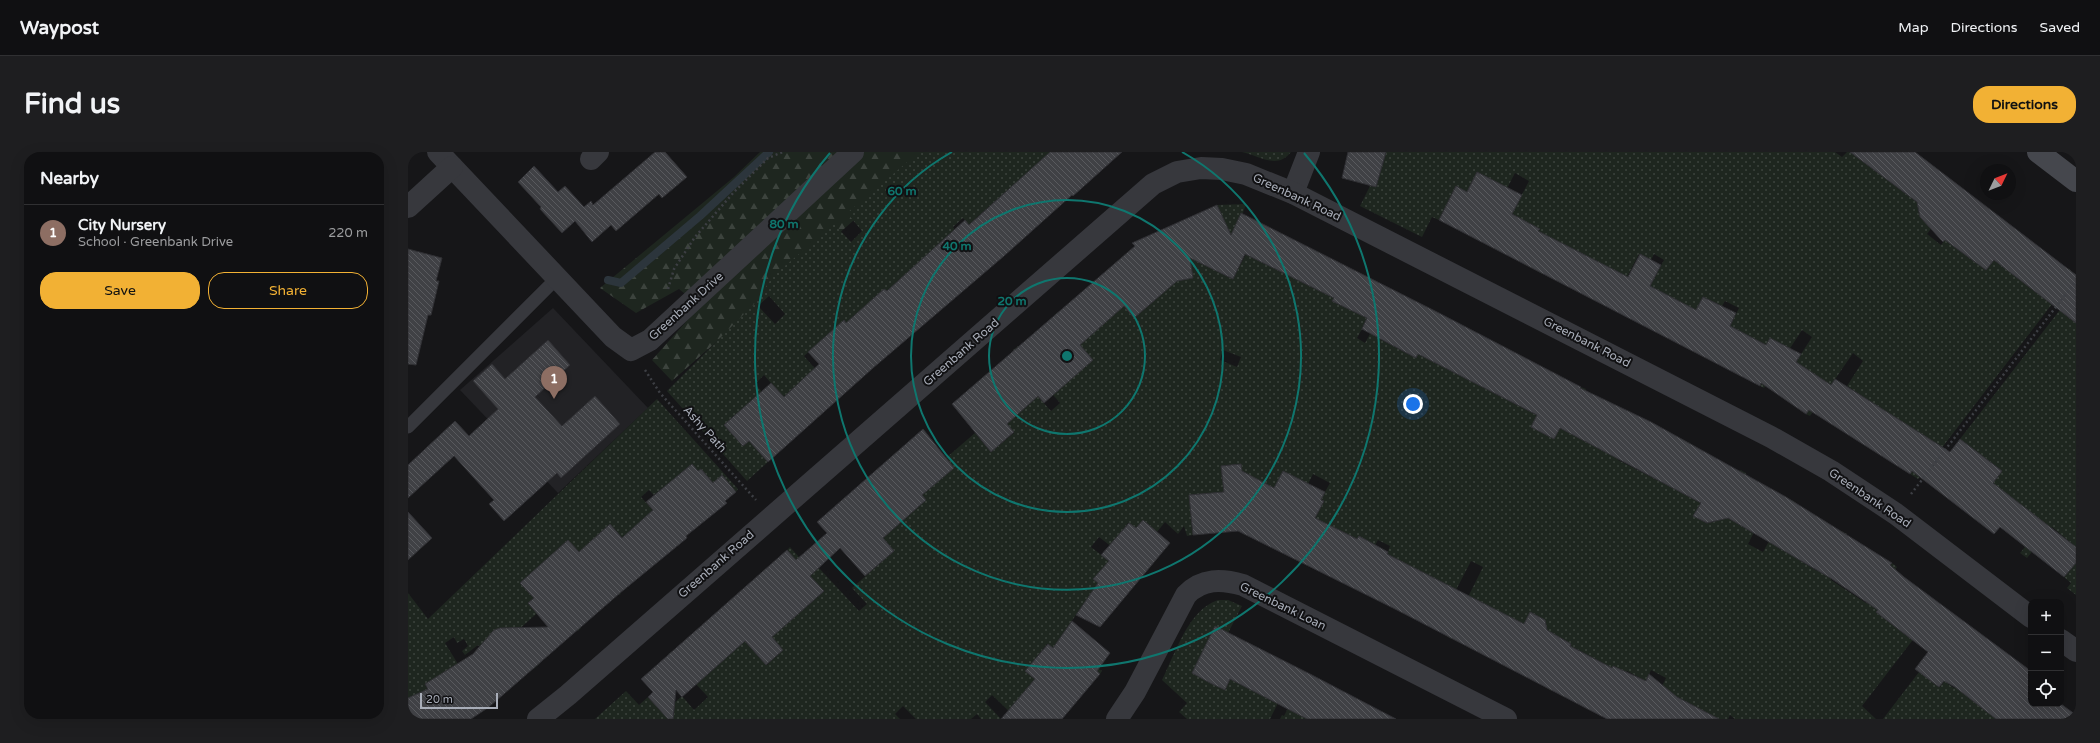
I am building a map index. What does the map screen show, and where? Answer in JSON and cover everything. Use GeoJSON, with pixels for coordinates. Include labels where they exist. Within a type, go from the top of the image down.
{"type":"FeatureCollection","features":[{"type":"Feature","properties":{"kind":"street","name":"Greenbank Drive"},"geometry":{"type":"LineString","coordinates":[[632,350],[650,340],[853,152]]}},
{"type":"Feature","properties":{"kind":"street"},"geometry":{"type":"LineString","coordinates":[[1293,193],[1309,152]]}},
{"type":"Feature","properties":{"kind":"street"},"geometry":{"type":"LineString","coordinates":[[2038,152],[2076,181]]}},
{"type":"Feature","properties":{"kind":"street"},"geometry":{"type":"LineString","coordinates":[[408,207],[445,159],[613,337],[632,350]]}},
{"type":"Feature","properties":{"kind":"street","name":"Greenbank Road"},"geometry":{"type":"LineString","coordinates":[[538,719],[568,695],[1153,184],[1169,175],[1186,170],[1202,168],[1222,169],[1246,174],[1293,193],[1759,430],[1831,471],[1896,514],[2028,615]]}},
{"type":"Feature","properties":{"kind":"street","name":"Greenbank Loan"},"geometry":{"type":"LineString","coordinates":[[1117,719],[1137,687],[1186,595],[1200,584],[1226,580],[1243,585],[1506,719]]}},
{"type":"Feature","properties":{"kind":"street"},"geometry":{"type":"LineString","coordinates":[[2064,642],[2076,651]]}},
{"type":"Feature","properties":{"kind":"lane"},"geometry":{"type":"LineString","coordinates":[[408,427],[557,278]]}},
{"type":"Feature","properties":{"kind":"path"},"geometry":{"type":"LineString","coordinates":[[667,292],[674,269],[695,237],[734,192],[768,158],[783,152]]}},
{"type":"Feature","properties":{"kind":"path"},"geometry":{"type":"LineString","coordinates":[[1896,514],[2076,281]]}},
{"type":"Feature","properties":{"kind":"path","name":"Ashy Path"},"geometry":{"type":"LineString","coordinates":[[632,350],[660,392],[770,517]]}},
{"type":"Feature","properties":{"kind":"shaded area"},"geometry":{"type":"Polygon","coordinates":[[[553,308],[648,408],[558,493],[460,390],[553,308]]]}},
{"type":"Feature","properties":{"kind":"green space"},"geometry":{"type":"Polygon","coordinates":[[[760,152],[931,152],[672,381],[652,360],[700,306],[679,289],[636,313],[600,288],[734,177],[760,152]]]}},
{"type":"Feature","properties":{"kind":"green space"},"geometry":{"type":"Polygon","coordinates":[[[919,152],[1069,152],[1018,195],[1011,187],[975,219],[988,234],[1000,259],[963,218],[953,227],[955,230],[937,245],[902,309],[884,289],[875,297],[878,300],[849,326],[844,320],[804,356],[840,397],[810,373],[783,397],[764,375],[755,384],[800,433],[743,419],[737,413],[724,425],[743,446],[749,441],[768,462],[747,481],[667,391],[755,303],[773,276],[834,224],[851,242],[862,231],[847,213],[919,152]],[[769,296],[758,306],[775,324],[785,314],[769,296]]]}},
{"type":"Feature","properties":{"kind":"green space"},"geometry":{"type":"Polygon","coordinates":[[[1242,152],[1291,152],[1286,157],[1274,161],[1262,159],[1242,152]]]}},
{"type":"Feature","properties":{"kind":"green space"},"geometry":{"type":"Polygon","coordinates":[[[1386,152],[1835,152],[1842,157],[1847,152],[1867,152],[1861,160],[1894,185],[1903,173],[1921,187],[1913,199],[1922,206],[1918,211],[1920,217],[1938,219],[1927,234],[1941,245],[1945,240],[1986,270],[2017,230],[2026,237],[2014,253],[2045,299],[2068,268],[2075,274],[1918,479],[1910,474],[1931,440],[1878,453],[1858,441],[1879,407],[1847,386],[1863,361],[1853,353],[1810,416],[1806,414],[1827,383],[1796,362],[1812,337],[1802,330],[1764,388],[1760,386],[1781,344],[1766,345],[1745,334],[1728,368],[1713,360],[1739,308],[1725,301],[1722,306],[1703,297],[1689,324],[1665,337],[1682,303],[1650,286],[1664,260],[1654,254],[1651,260],[1639,254],[1627,277],[1559,242],[1542,274],[1523,263],[1540,229],[1512,214],[1529,181],[1515,173],[1490,221],[1501,185],[1477,172],[1467,192],[1456,186],[1439,220],[1432,217],[1422,237],[1360,206],[1370,186],[1376,187],[1386,152]]]}},
{"type":"Feature","properties":{"kind":"green space"},"geometry":{"type":"Polygon","coordinates":[[[1246,204],[1222,274],[1233,279],[1246,254],[1316,289],[1320,280],[1331,285],[1342,264],[1349,268],[1333,301],[1365,317],[1371,305],[1374,336],[1416,358],[1423,344],[1442,366],[1560,427],[1581,387],[1586,389],[1576,410],[1639,418],[1618,460],[1665,484],[1688,442],[1693,445],[1683,462],[1679,491],[1701,503],[1695,513],[1697,518],[1707,523],[1713,522],[1740,470],[1746,473],[1725,510],[1754,532],[1748,544],[1763,552],[1792,500],[1796,503],[1775,545],[1817,571],[1842,531],[1847,534],[1837,551],[1831,580],[1866,603],[1892,563],[1897,567],[1884,587],[1891,592],[1876,612],[1908,637],[1931,607],[1935,611],[1862,706],[1876,719],[1735,719],[1730,715],[1728,719],[1710,719],[1711,715],[1678,697],[1666,719],[1650,710],[1666,678],[1651,670],[1646,681],[1627,671],[1604,717],[1599,715],[1622,670],[1614,666],[1612,668],[1575,648],[1552,691],[1548,689],[1571,644],[1562,638],[1560,642],[1544,635],[1530,613],[1503,665],[1499,663],[1519,622],[1473,598],[1451,639],[1448,637],[1483,567],[1471,561],[1456,590],[1423,573],[1403,613],[1397,610],[1406,591],[1397,586],[1408,565],[1387,554],[1390,546],[1378,540],[1374,547],[1359,536],[1357,539],[1321,521],[1300,561],[1295,559],[1324,501],[1321,499],[1330,483],[1313,474],[1308,484],[1274,488],[1262,482],[1250,537],[1243,534],[1241,464],[1221,466],[1224,492],[1189,496],[1193,535],[1187,536],[1184,526],[1178,534],[1165,522],[1157,532],[1143,520],[1136,528],[1128,523],[1121,532],[1128,538],[1117,551],[1099,537],[1091,547],[1109,561],[1093,579],[1106,589],[1082,606],[1065,631],[1070,642],[1102,664],[1099,669],[1102,671],[1100,674],[1086,661],[1066,659],[1047,644],[1025,671],[1043,686],[1016,718],[992,695],[985,702],[1001,719],[981,719],[977,714],[971,719],[916,719],[903,706],[895,714],[900,719],[595,719],[626,691],[639,705],[648,697],[663,713],[682,696],[694,710],[708,697],[668,654],[673,651],[707,675],[735,650],[709,620],[718,612],[767,665],[783,650],[763,627],[766,599],[788,623],[822,593],[813,582],[814,580],[787,550],[790,547],[799,557],[802,555],[816,570],[819,568],[859,611],[867,604],[852,588],[894,551],[846,497],[856,488],[893,529],[926,500],[915,487],[954,468],[946,458],[975,433],[991,452],[1014,433],[973,386],[1014,417],[1025,408],[1026,403],[1033,391],[1051,411],[1060,403],[1013,350],[1018,346],[1043,376],[1092,360],[1054,315],[1058,312],[1084,341],[1099,278],[1134,318],[1162,294],[1143,271],[1171,282],[1193,278],[1189,256],[1231,237],[1217,205],[1246,204]],[[1363,327],[1357,338],[1365,343],[1371,332],[1363,327]],[[1223,350],[1220,360],[1237,367],[1241,357],[1223,350]]]}},
{"type":"Feature","properties":{"kind":"green space"},"geometry":{"type":"Polygon","coordinates":[[[2076,289],[2065,314],[2076,323],[2076,547],[2052,527],[2027,558],[2020,553],[2025,547],[2018,541],[2037,517],[2003,491],[1979,522],[1974,518],[1974,507],[2002,471],[1960,439],[2076,289]]]}},
{"type":"Feature","properties":{"kind":"green space"},"geometry":{"type":"Polygon","coordinates":[[[657,399],[738,489],[736,492],[722,476],[713,483],[701,469],[679,508],[662,488],[654,495],[649,490],[641,497],[653,510],[635,552],[610,524],[596,537],[594,563],[621,594],[619,595],[568,540],[558,549],[542,585],[581,628],[578,631],[529,575],[520,583],[534,598],[528,603],[534,611],[542,604],[544,607],[516,632],[542,661],[534,669],[502,628],[495,630],[492,633],[483,651],[478,645],[465,655],[462,651],[468,646],[464,639],[457,643],[454,637],[445,643],[458,664],[425,685],[447,719],[408,698],[408,593],[428,619],[657,399]]]}},
{"type":"Feature","properties":{"kind":"green space"},"geometry":{"type":"Polygon","coordinates":[[[2076,563],[2076,595],[2067,588],[2071,583],[2064,577],[2076,563]]]}},
{"type":"Feature","properties":{"kind":"green space"},"geometry":{"type":"Polygon","coordinates":[[[1218,600],[1228,600],[1242,606],[1228,633],[1215,627],[1192,673],[1225,690],[1239,662],[1278,703],[1270,719],[1187,719],[1179,712],[1187,703],[1162,680],[1184,634],[1198,613],[1208,605],[1218,600]]]}},
{"type":"Feature","properties":{"kind":"green space"},"geometry":{"type":"Polygon","coordinates":[[[1975,640],[1978,643],[1948,684],[1954,688],[1974,662],[2011,719],[1883,719],[1919,672],[1940,687],[1975,640]]]}},
{"type":"Feature","properties":{"kind":"green space"},"geometry":{"type":"Polygon","coordinates":[[[1306,672],[1307,719],[1280,719],[1282,715],[1284,716],[1306,672]]]}},
{"type":"Feature","properties":{"kind":"building"},"geometry":{"type":"Polygon","coordinates":[[[655,152],[665,152],[687,177],[662,198],[659,194],[616,231],[611,225],[592,242],[575,221],[562,233],[518,182],[534,166],[558,192],[565,186],[584,207],[591,201],[593,205],[655,152]]]}},
{"type":"Feature","properties":{"kind":"building"},"geometry":{"type":"Polygon","coordinates":[[[1050,152],[1122,152],[1004,256],[873,368],[768,462],[749,441],[743,446],[724,425],[771,383],[784,397],[819,364],[808,352],[844,320],[846,323],[884,289],[887,291],[965,220],[969,225],[1050,152]]]}},
{"type":"Feature","properties":{"kind":"building"},"geometry":{"type":"Polygon","coordinates":[[[1348,152],[1386,152],[1376,187],[1342,178],[1348,152]]]}},
{"type":"Feature","properties":{"kind":"building"},"geometry":{"type":"Polygon","coordinates":[[[1850,152],[1915,152],[2076,275],[2076,323],[1994,260],[1986,270],[1945,240],[1943,242],[1920,217],[1917,202],[1850,152]]]}},
{"type":"Feature","properties":{"kind":"building"},"geometry":{"type":"Polygon","coordinates":[[[1477,172],[1522,195],[1512,214],[1540,229],[1538,231],[1628,277],[1640,254],[1661,265],[1650,286],[1696,310],[1703,297],[1736,313],[1730,326],[1766,345],[1770,338],[1801,354],[1796,362],[1831,385],[1835,379],[1950,452],[1960,439],[2002,471],[1993,483],[2076,547],[2076,563],[2064,577],[2000,527],[1994,534],[1912,471],[1910,474],[1809,410],[1806,414],[1761,383],[1760,386],[1439,220],[1456,186],[1467,192],[1477,172]]]}},
{"type":"Feature","properties":{"kind":"building"},"geometry":{"type":"Polygon","coordinates":[[[1217,205],[1231,235],[1241,213],[1439,313],[1581,387],[1580,388],[1651,422],[1786,497],[1892,563],[1890,565],[1904,577],[2028,669],[2028,707],[2064,706],[2076,715],[2076,719],[1996,719],[1955,687],[1944,681],[1939,687],[1915,669],[1928,652],[1876,612],[1878,610],[1832,579],[1728,518],[1707,523],[1693,516],[1701,503],[1560,428],[1554,439],[1531,427],[1537,415],[1418,354],[1416,358],[1362,329],[1367,318],[1332,301],[1334,298],[1245,254],[1233,279],[1190,258],[1193,278],[1177,281],[1134,318],[1124,306],[1080,345],[1093,360],[1044,403],[1038,396],[1007,424],[1014,432],[991,452],[952,404],[1135,246],[1132,243],[1217,205]]]}},
{"type":"Feature","properties":{"kind":"building"},"geometry":{"type":"Polygon","coordinates":[[[408,249],[442,258],[436,281],[439,281],[431,315],[428,315],[416,365],[408,364],[408,249]]]}},
{"type":"Feature","properties":{"kind":"building"},"geometry":{"type":"Polygon","coordinates":[[[548,340],[570,365],[535,397],[562,426],[595,396],[620,424],[561,478],[557,473],[504,521],[489,504],[494,500],[454,456],[408,498],[408,465],[455,421],[469,436],[498,409],[473,381],[492,364],[505,379],[548,340]]]}},
{"type":"Feature","properties":{"kind":"building"},"geometry":{"type":"Polygon","coordinates":[[[923,429],[954,468],[922,495],[926,500],[883,538],[894,551],[865,576],[840,548],[810,576],[824,591],[772,637],[783,650],[766,665],[745,641],[682,697],[676,690],[673,719],[668,719],[648,697],[653,692],[641,679],[787,550],[796,560],[827,533],[817,522],[923,429]]]}},
{"type":"Feature","properties":{"kind":"building"},"geometry":{"type":"Polygon","coordinates":[[[692,464],[698,471],[701,469],[713,483],[722,475],[736,492],[725,501],[727,503],[686,536],[687,538],[620,593],[489,707],[471,719],[408,719],[408,698],[428,689],[425,684],[473,654],[494,630],[500,628],[548,627],[528,603],[534,598],[520,583],[568,540],[579,552],[610,524],[622,538],[653,510],[646,502],[692,464]]]}},
{"type":"Feature","properties":{"kind":"building"},"geometry":{"type":"Polygon","coordinates":[[[1241,464],[1242,471],[1274,488],[1283,471],[1325,492],[1321,500],[1324,501],[1315,518],[1357,539],[1359,536],[1388,552],[1387,554],[1524,624],[1530,612],[1545,620],[1547,630],[1571,644],[1570,646],[1612,668],[1613,666],[1646,681],[1649,674],[1677,697],[1719,719],[1607,719],[1397,610],[1238,531],[1193,535],[1189,495],[1224,492],[1221,466],[1241,464]]]}},
{"type":"Feature","properties":{"kind":"building"},"geometry":{"type":"Polygon","coordinates":[[[408,512],[432,538],[408,560],[408,512]]]}},
{"type":"Feature","properties":{"kind":"building"},"geometry":{"type":"Polygon","coordinates":[[[1143,520],[1170,543],[1100,627],[1076,615],[1098,583],[1093,579],[1109,561],[1101,555],[1129,523],[1136,528],[1143,520]]]}},
{"type":"Feature","properties":{"kind":"building"},"geometry":{"type":"Polygon","coordinates":[[[1072,621],[1110,653],[1097,671],[1100,674],[1062,719],[1001,719],[1035,679],[1025,671],[1048,644],[1053,648],[1072,621]]]}},
{"type":"Feature","properties":{"kind":"building"},"geometry":{"type":"Polygon","coordinates":[[[1215,626],[1396,719],[1307,719],[1230,679],[1225,690],[1210,683],[1192,673],[1215,626]]]}},
{"type":"Feature","properties":{"kind":"waterway"},"geometry":{"type":"LineString","coordinates":[[608,280],[621,283],[700,216],[769,152]]}},
{"type":"Feature","properties":{"kind":"place","name":"City Nursery"},"geometry":{"type":"Point","coordinates":[554,399]}}]}
